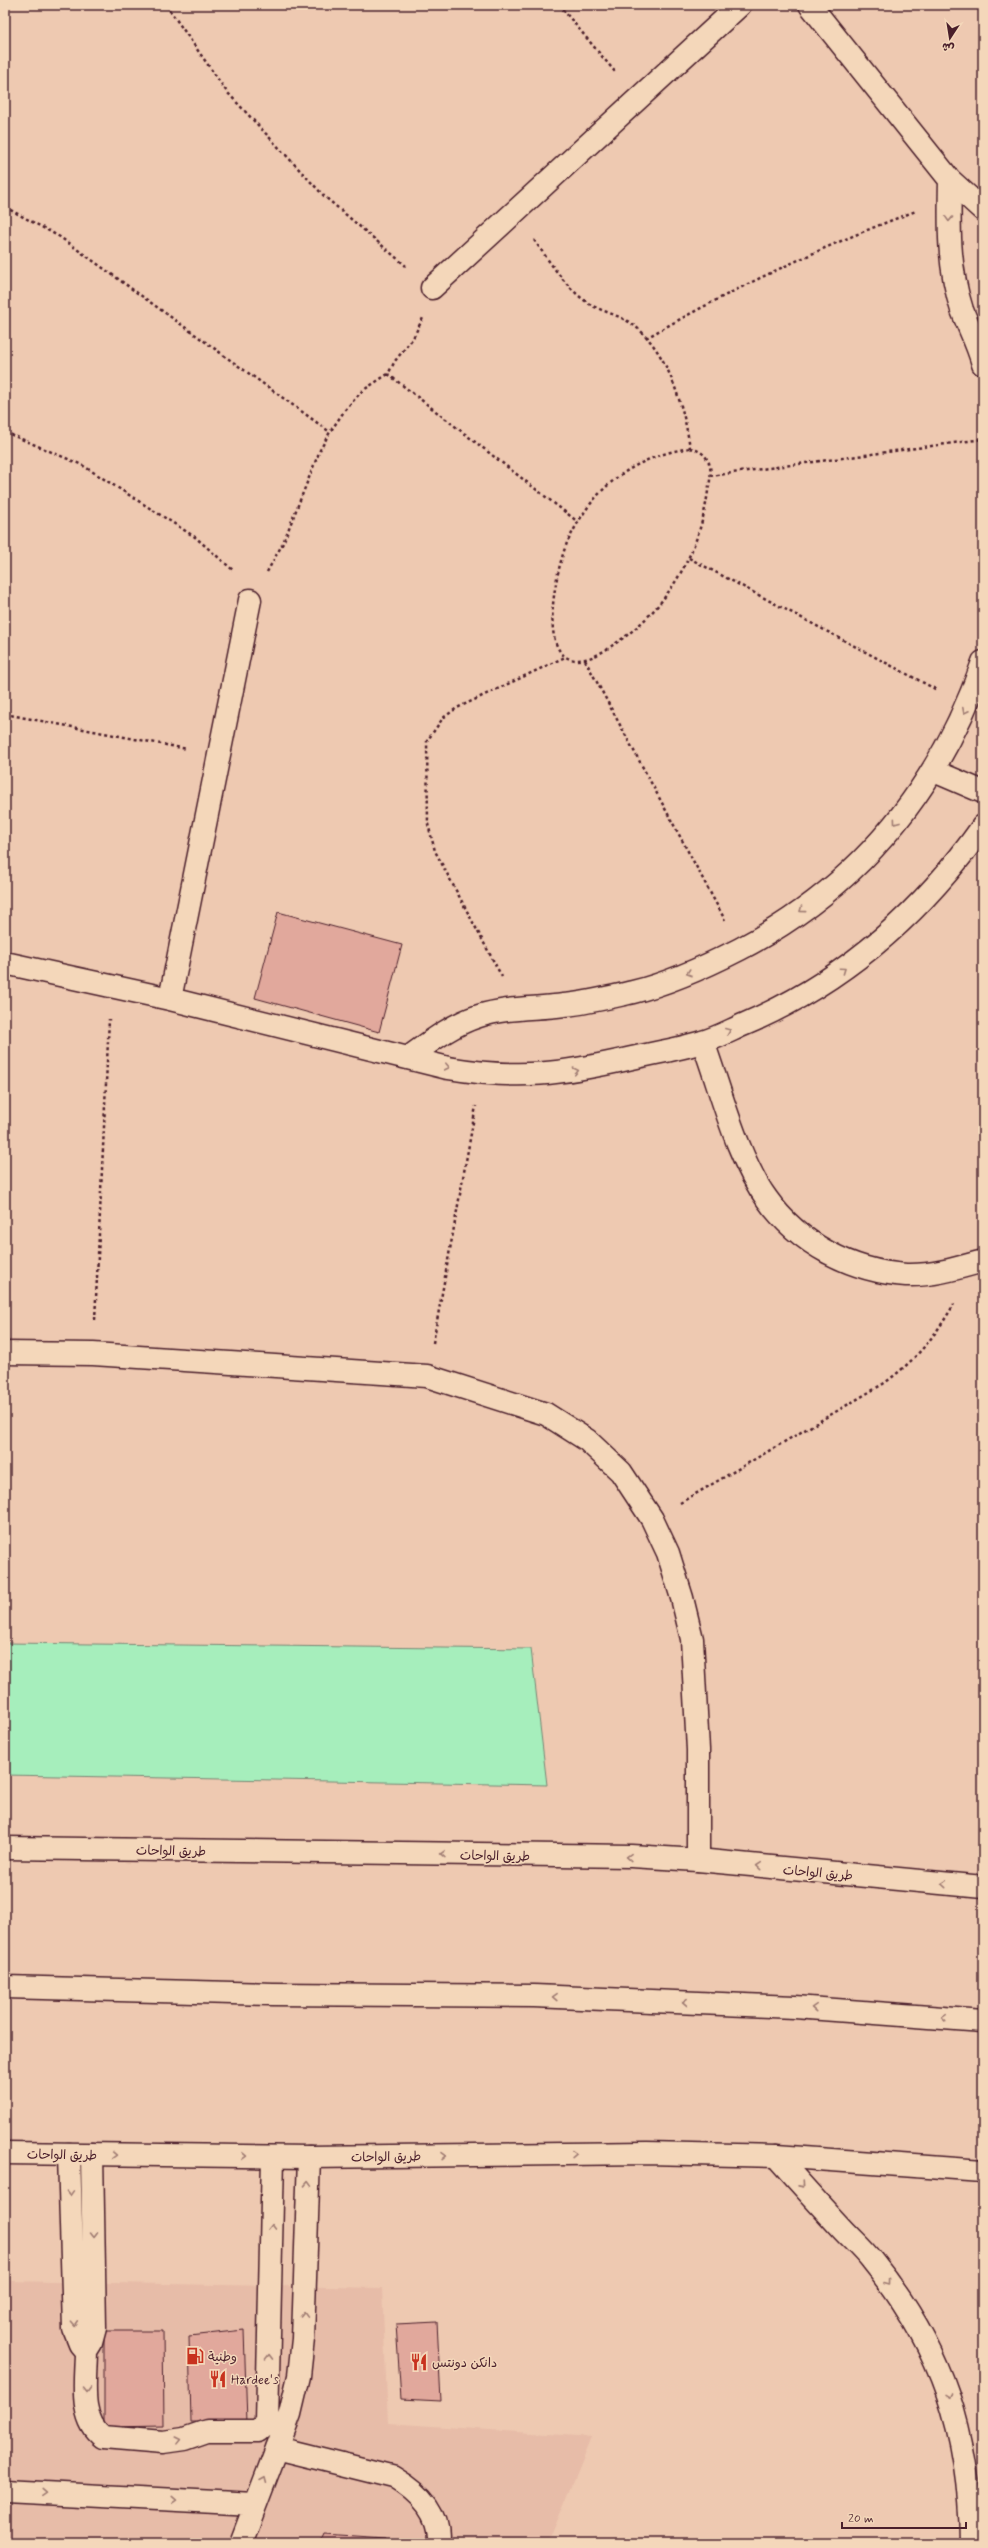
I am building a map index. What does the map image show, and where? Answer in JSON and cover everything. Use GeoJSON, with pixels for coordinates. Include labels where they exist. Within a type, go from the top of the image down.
{"type":"FeatureCollection","features":[{"type":"Feature","properties":{"kind":"main road"},"geometry":{"type":"LineString","coordinates":[[432,288],[740,5]]}},
{"type":"Feature","properties":{"kind":"main road"},"geometry":{"type":"LineString","coordinates":[[810,5],[950,190],[983,210]]}},
{"type":"Feature","properties":{"kind":"main road"},"geometry":{"type":"LineString","coordinates":[[950,190],[948,224],[952,267],[962,310],[983,364]]}},
{"type":"Feature","properties":{"kind":"main road"},"geometry":{"type":"LineString","coordinates":[[170,999],[250,600]]}},
{"type":"Feature","properties":{"kind":"main road"},"geometry":{"type":"LineString","coordinates":[[409,1057],[441,1034],[478,1016],[519,1008],[564,1006],[636,991],[707,966],[775,931],[836,886],[889,832],[934,771],[968,706],[983,662]]}},
{"type":"Feature","properties":{"kind":"main road"},"geometry":{"type":"LineString","coordinates":[[934,771],[983,792]]}},
{"type":"Feature","properties":{"kind":"main road"},"geometry":{"type":"LineString","coordinates":[[5,963],[170,999],[409,1057],[448,1068],[481,1074],[528,1076],[568,1072],[703,1042],[775,1011],[843,971],[904,921],[957,864],[983,826]]}},
{"type":"Feature","properties":{"kind":"main road"},"geometry":{"type":"LineString","coordinates":[[703,1042],[747,1163],[767,1199],[794,1230],[828,1254],[866,1269],[907,1275],[948,1271],[981,1261]]}},
{"type":"Feature","properties":{"kind":"main road"},"geometry":{"type":"LineString","coordinates":[[5,1353],[93,1354],[427,1376],[546,1414],[581,1436],[621,1472],[652,1519],[668,1553],[692,1639],[698,1750],[698,1860]]}},
{"type":"Feature","properties":{"kind":"main road","name":"طريق الواحات"},"geometry":{"type":"LineString","coordinates":[[5,1848],[631,1856],[698,1860],[983,1887]]}},
{"type":"Feature","properties":{"kind":"main road"},"geometry":{"type":"LineString","coordinates":[[5,1988],[273,1994],[534,1996],[795,2007],[983,2021]]}},
{"type":"Feature","properties":{"kind":"main road","name":"طريق الواحات"},"geometry":{"type":"LineString","coordinates":[[5,2153],[273,2157],[647,2153],[776,2156],[983,2171]]}},
{"type":"Feature","properties":{"kind":"main road"},"geometry":{"type":"LineString","coordinates":[[68,2154],[74,2329],[76,2337],[86,2351]]}},
{"type":"Feature","properties":{"kind":"main road"},"geometry":{"type":"LineString","coordinates":[[92,2154],[95,2328],[91,2343],[86,2351],[87,2411],[89,2422],[103,2436],[174,2442],[207,2431],[258,2431],[264,2427],[268,2417],[273,2157]]}},
{"type":"Feature","properties":{"kind":"main road"},"geometry":{"type":"LineString","coordinates":[[776,2156],[871,2260],[898,2295],[922,2333],[941,2372],[956,2414],[966,2457],[971,2501],[972,2543]]}},
{"type":"Feature","properties":{"kind":"main road"},"geometry":{"type":"LineString","coordinates":[[241,2543],[254,2504],[290,2414],[299,2376],[302,2346],[309,2157]]}},
{"type":"Feature","properties":{"kind":"main road"},"geometry":{"type":"LineString","coordinates":[[277,2448],[394,2477],[411,2486],[425,2501],[434,2518],[438,2543]]}},
{"type":"Feature","properties":{"kind":"main road"},"geometry":{"type":"LineString","coordinates":[[5,2491],[254,2504]]}},
{"type":"Feature","properties":{"kind":"path"},"geometry":{"type":"LineString","coordinates":[[5,432],[82,465],[195,537],[234,572],[250,600],[284,543],[320,450],[330,432],[345,410],[362,391],[388,374],[420,325],[432,288],[324,196],[227,92],[166,5]]}},
{"type":"Feature","properties":{"kind":"path"},"geometry":{"type":"LineString","coordinates":[[559,5],[638,99]]}},
{"type":"Feature","properties":{"kind":"path"},"geometry":{"type":"LineString","coordinates":[[646,338],[722,295],[793,260],[865,230],[950,190]]}},
{"type":"Feature","properties":{"kind":"path"},"geometry":{"type":"LineString","coordinates":[[5,207],[60,237],[330,432]]}},
{"type":"Feature","properties":{"kind":"path"},"geometry":{"type":"LineString","coordinates":[[514,213],[570,288],[588,303],[629,323],[646,338],[671,377],[686,424],[690,448]]}},
{"type":"Feature","properties":{"kind":"path"},"geometry":{"type":"LineString","coordinates":[[388,374],[578,522]]}},
{"type":"Feature","properties":{"kind":"path"},"geometry":{"type":"LineString","coordinates":[[710,476],[983,439]]}},
{"type":"Feature","properties":{"kind":"path"},"geometry":{"type":"LineString","coordinates":[[690,448],[701,452],[707,458],[710,476],[705,512],[689,558],[676,583],[644,622],[626,637],[585,660],[572,660],[565,657],[557,648],[555,640],[555,591],[559,567],[578,522],[592,502],[627,470],[647,459],[668,451],[690,448]]}},
{"type":"Feature","properties":{"kind":"path"},"geometry":{"type":"LineString","coordinates":[[689,558],[968,706]]}},
{"type":"Feature","properties":{"kind":"path"},"geometry":{"type":"LineString","coordinates":[[519,1008],[435,851],[428,817],[427,741],[443,718],[457,708],[565,657]]}},
{"type":"Feature","properties":{"kind":"path"},"geometry":{"type":"LineString","coordinates":[[585,660],[740,949]]}},
{"type":"Feature","properties":{"kind":"path"},"geometry":{"type":"LineString","coordinates":[[5,714],[219,756]]}},
{"type":"Feature","properties":{"kind":"path"},"geometry":{"type":"LineString","coordinates":[[93,1354],[111,986]]}},
{"type":"Feature","properties":{"kind":"path"},"geometry":{"type":"LineString","coordinates":[[427,1376],[481,1074]]}},
{"type":"Feature","properties":{"kind":"path"},"geometry":{"type":"LineString","coordinates":[[652,1519],[883,1384],[905,1369],[925,1349],[981,1261]]}},
{"type":"Feature","properties":{"kind":"shaded area","name":"وطنية"},"geometry":{"type":"Polygon","coordinates":[[[5,2281],[382,2288],[388,2423],[592,2437],[548,2543],[5,2543],[5,2281]]]}},
{"type":"Feature","properties":{"kind":"green space"},"geometry":{"type":"Polygon","coordinates":[[[5,1643],[531,1649],[547,1785],[5,1775],[5,1643]]]}},
{"type":"Feature","properties":{"kind":"building"},"geometry":{"type":"Polygon","coordinates":[[[278,912],[402,945],[379,1032],[255,998],[278,912]]]}},
{"type":"Feature","properties":{"kind":"building","name":"دانكن دونتس"},"geometry":{"type":"Polygon","coordinates":[[[437,2322],[441,2401],[401,2399],[396,2324],[437,2322]]]}},
{"type":"Feature","properties":{"kind":"building","name":"Hardee's"},"geometry":{"type":"Polygon","coordinates":[[[244,2330],[247,2423],[191,2422],[189,2336],[244,2330]]]}},
{"type":"Feature","properties":{"kind":"building"},"geometry":{"type":"Polygon","coordinates":[[[104,2331],[163,2331],[164,2426],[104,2427],[104,2331]]]}},
{"type":"Feature","properties":{"kind":"building"},"geometry":{"type":"Polygon","coordinates":[[[325,2534],[386,2538],[389,2543],[321,2543],[325,2534]]]}},
{"type":"Feature","properties":{"kind":"place","name":"وطنية"},"geometry":{"type":"Point","coordinates":[195,2356]}},
{"type":"Feature","properties":{"kind":"place","name":"دانكن دونتس"},"geometry":{"type":"Point","coordinates":[419,2362]}},
{"type":"Feature","properties":{"kind":"place","name":"Hardee's"},"geometry":{"type":"Point","coordinates":[218,2379]}}]}
